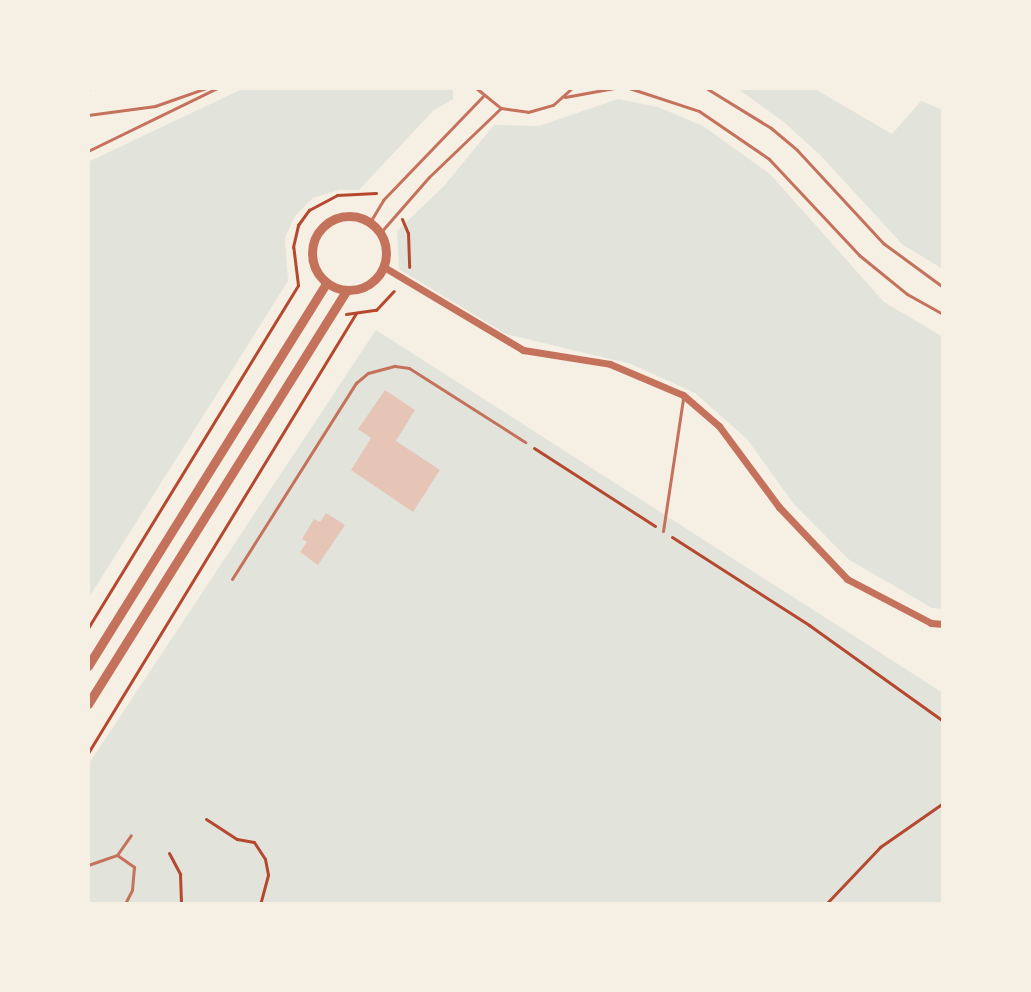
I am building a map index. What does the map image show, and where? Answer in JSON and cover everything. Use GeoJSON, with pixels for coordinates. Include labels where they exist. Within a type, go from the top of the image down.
{"type":"FeatureCollection","features":[{"type":"Feature","properties":{"kind":"street"},"geometry":{"type":"LineString","coordinates":[[343,216],[370,222],[380,233],[387,254],[377,278],[362,289],[346,291],[326,283],[312,261],[313,240],[320,229],[343,216]]}},
{"type":"Feature","properties":{"kind":"street"},"geometry":{"type":"LineString","coordinates":[[384,267],[523,350],[610,364],[683,395],[719,426],[779,507],[847,579],[931,623],[943,624]]}},
{"type":"Feature","properties":{"kind":"street"},"geometry":{"type":"LineString","coordinates":[[88,666],[326,283]]}},
{"type":"Feature","properties":{"kind":"street"},"geometry":{"type":"LineString","coordinates":[[88,704],[346,291]]}},
{"type":"Feature","properties":{"kind":"lane"},"geometry":{"type":"LineString","coordinates":[[88,115],[155,106],[206,88]]}},
{"type":"Feature","properties":{"kind":"lane"},"geometry":{"type":"LineString","coordinates":[[88,151],[217,88]]}},
{"type":"Feature","properties":{"kind":"lane"},"geometry":{"type":"LineString","coordinates":[[476,88],[501,108],[514,112],[541,110],[565,97],[614,88]]}},
{"type":"Feature","properties":{"kind":"lane"},"geometry":{"type":"LineString","coordinates":[[565,97],[572,88]]}},
{"type":"Feature","properties":{"kind":"lane"},"geometry":{"type":"LineString","coordinates":[[629,88],[699,111],[769,159],[859,255],[907,294],[943,314]]}},
{"type":"Feature","properties":{"kind":"lane"},"geometry":{"type":"LineString","coordinates":[[706,88],[745,109],[788,142],[883,243],[943,287]]}},
{"type":"Feature","properties":{"kind":"lane"},"geometry":{"type":"LineString","coordinates":[[370,222],[383,200],[483,96]]}},
{"type":"Feature","properties":{"kind":"lane"},"geometry":{"type":"LineString","coordinates":[[380,233],[429,177],[501,108]]}},
{"type":"Feature","properties":{"kind":"lane"},"geometry":{"type":"LineString","coordinates":[[232,579],[356,383],[368,373],[382,367],[409,368],[525,442]]}},
{"type":"Feature","properties":{"kind":"lane"},"geometry":{"type":"LineString","coordinates":[[663,531],[683,395]]}},
{"type":"Feature","properties":{"kind":"lane"},"geometry":{"type":"LineString","coordinates":[[88,865],[117,855],[131,835]]}},
{"type":"Feature","properties":{"kind":"lane"},"geometry":{"type":"LineString","coordinates":[[117,855],[134,867],[132,890],[125,904]]}},
{"type":"Feature","properties":{"kind":"path"},"geometry":{"type":"LineString","coordinates":[[88,628],[298,285],[293,247],[298,225],[309,210],[337,195],[376,193]]}},
{"type":"Feature","properties":{"kind":"path"},"geometry":{"type":"LineString","coordinates":[[402,219],[408,233],[409,269]]}},
{"type":"Feature","properties":{"kind":"path"},"geometry":{"type":"LineString","coordinates":[[341,314],[376,310],[394,291]]}},
{"type":"Feature","properties":{"kind":"path"},"geometry":{"type":"LineString","coordinates":[[88,753],[356,313]]}},
{"type":"Feature","properties":{"kind":"path"},"geometry":{"type":"LineString","coordinates":[[525,442],[809,625],[943,721]]}},
{"type":"Feature","properties":{"kind":"path"},"geometry":{"type":"LineString","coordinates":[[826,904],[880,847],[943,803]]}},
{"type":"Feature","properties":{"kind":"path"},"geometry":{"type":"LineString","coordinates":[[206,819],[237,839],[254,842],[265,859],[268,875],[260,904]]}},
{"type":"Feature","properties":{"kind":"path"},"geometry":{"type":"LineString","coordinates":[[169,853],[180,874],[181,904]]}},
{"type":"Feature","properties":{"kind":"shaded area"},"geometry":{"type":"Polygon","coordinates":[[[244,88],[453,88],[453,99],[433,111],[359,190],[339,190],[313,198],[295,216],[285,238],[288,281],[88,599],[88,162],[244,88]]]}},
{"type":"Feature","properties":{"kind":"shaded area"},"geometry":{"type":"Polygon","coordinates":[[[737,88],[813,88],[892,134],[921,101],[943,110],[943,269],[903,245],[820,155],[785,123],[737,88]]]}},
{"type":"Feature","properties":{"kind":"shaded area"},"geometry":{"type":"Polygon","coordinates":[[[618,99],[658,107],[703,126],[770,174],[884,302],[943,337],[943,609],[932,608],[848,559],[793,503],[747,439],[695,393],[631,364],[506,334],[399,269],[397,231],[444,186],[494,125],[539,126],[618,99]]]}},
{"type":"Feature","properties":{"kind":"shaded area"},"geometry":{"type":"Polygon","coordinates":[[[376,330],[943,693],[943,904],[88,904],[88,765],[376,330]]]}},
{"type":"Feature","properties":{"kind":"building"},"geometry":{"type":"Polygon","coordinates":[[[385,390],[415,410],[396,441],[440,470],[413,512],[351,470],[371,438],[358,429],[385,390]]]}},
{"type":"Feature","properties":{"kind":"building"},"geometry":{"type":"Polygon","coordinates":[[[326,513],[345,525],[318,565],[300,552],[307,542],[302,539],[314,519],[320,522],[326,513]]]}}]}
